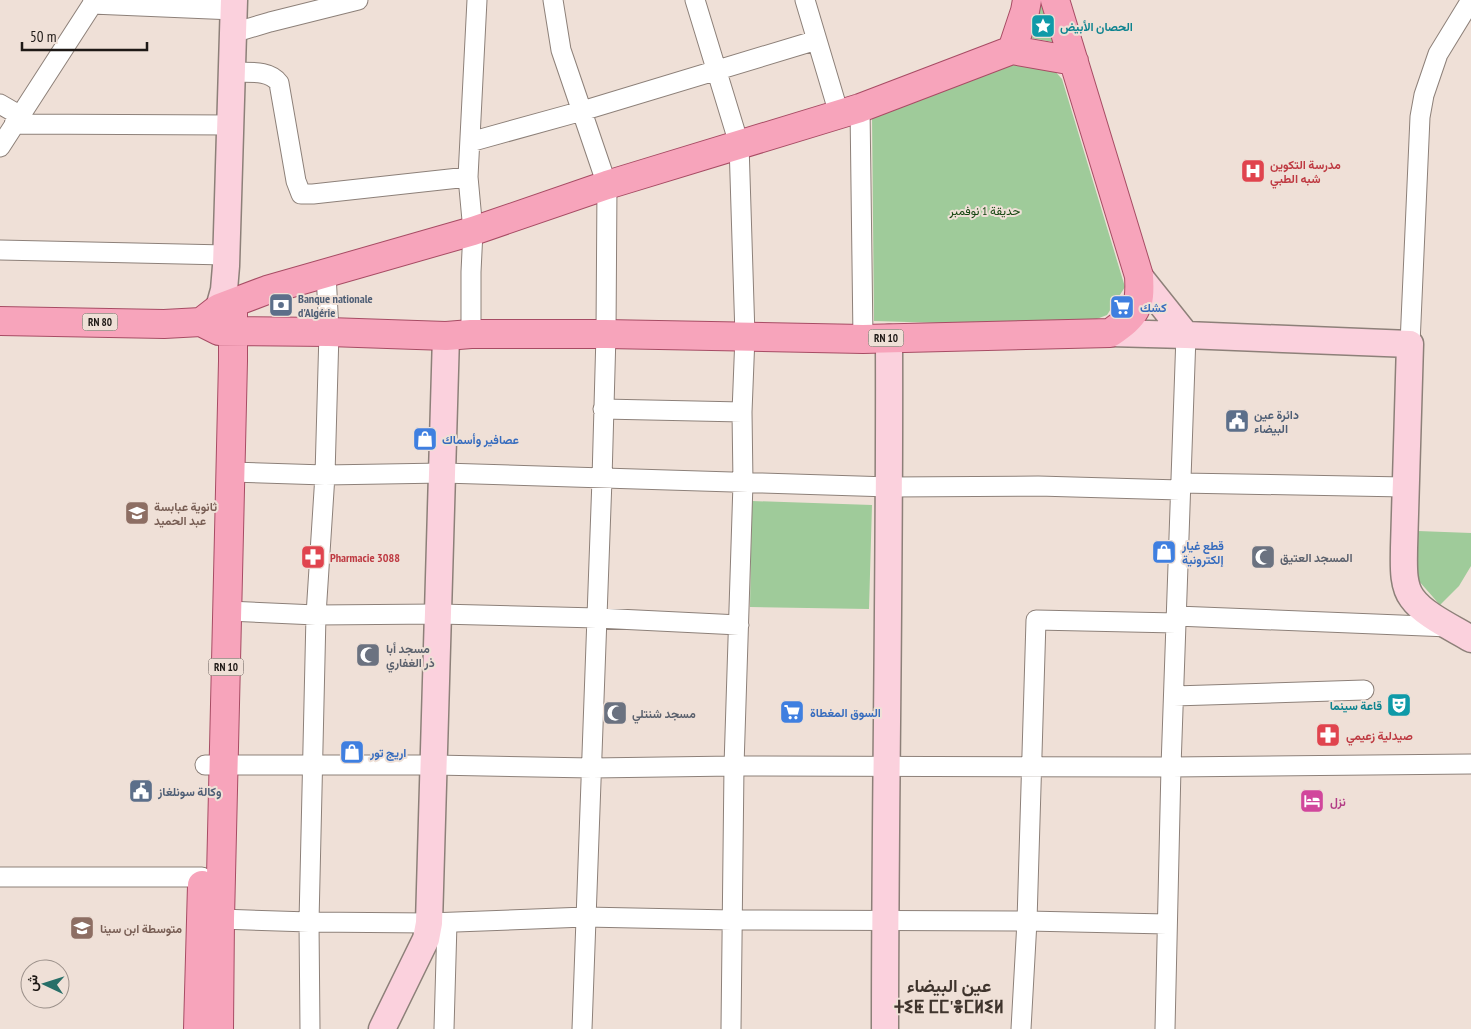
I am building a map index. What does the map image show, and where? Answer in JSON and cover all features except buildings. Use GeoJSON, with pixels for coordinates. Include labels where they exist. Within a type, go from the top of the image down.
{"type":"FeatureCollection","features":[{"type":"Feature","properties":{"kind":"main road"},"geometry":{"type":"LineString","coordinates":[[1012,50],[1025,12],[1027,0]]}},
{"type":"Feature","properties":{"kind":"main road"},"geometry":{"type":"LineString","coordinates":[[1055,0],[1139,276],[1140,295],[1136,308],[1129,320],[1110,333]]}},
{"type":"Feature","properties":{"kind":"main road"},"geometry":{"type":"LineString","coordinates":[[221,314],[261,293],[326,272],[473,231],[607,185],[849,111],[1012,50],[1074,61]]}},
{"type":"Feature","properties":{"kind":"main road","name":"RN 10"},"geometry":{"type":"LineString","coordinates":[[221,314],[329,332],[458,335],[606,334],[863,339],[1110,333]]}},
{"type":"Feature","properties":{"kind":"main road","name":"RN 10"},"geometry":{"type":"LineString","coordinates":[[198,1029],[202,877],[215,765],[228,611],[231,472],[221,314]]}},
{"type":"Feature","properties":{"kind":"main road","name":"RN 10"},"geometry":{"type":"LineString","coordinates":[[220,1029],[220,919],[215,765],[221,314]]}},
{"type":"Feature","properties":{"kind":"main road","name":"RN 80"},"geometry":{"type":"LineString","coordinates":[[0,320],[164,324],[221,314]]}},
{"type":"Feature","properties":{"kind":"street"},"geometry":{"type":"LineString","coordinates":[[0,147],[93,2],[234,14],[270,22],[358,0]]}},
{"type":"Feature","properties":{"kind":"street"},"geometry":{"type":"LineString","coordinates":[[444,1029],[438,923],[434,765],[443,473],[458,335],[470,272],[473,231],[468,177],[477,0]]}},
{"type":"Feature","properties":{"kind":"street"},"geometry":{"type":"LineString","coordinates":[[554,0],[561,50],[607,185],[606,334],[602,479],[582,1029]]}},
{"type":"Feature","properties":{"kind":"street"},"geometry":{"type":"LineString","coordinates":[[695,0],[739,144],[745,336],[742,412],[743,483],[734,766],[731,1029]]}},
{"type":"Feature","properties":{"kind":"street"},"geometry":{"type":"LineString","coordinates":[[805,0],[817,40],[849,111],[863,339]]}},
{"type":"Feature","properties":{"kind":"street"},"geometry":{"type":"LineString","coordinates":[[1462,633],[1423,609],[1411,597],[1405,576],[1404,548],[1410,344],[1420,117],[1426,88],[1438,54],[1471,0]]}},
{"type":"Feature","properties":{"kind":"street"},"geometry":{"type":"LineString","coordinates":[[221,314],[226,255],[234,14]]}},
{"type":"Feature","properties":{"kind":"street"},"geometry":{"type":"LineString","coordinates":[[470,142],[582,111],[817,40]]}},
{"type":"Feature","properties":{"kind":"street"},"geometry":{"type":"LineString","coordinates":[[232,72],[266,74],[275,78],[279,83],[296,181],[301,194],[468,177]]}},
{"type":"Feature","properties":{"kind":"street"},"geometry":{"type":"LineString","coordinates":[[0,104],[17,119],[231,125]]}},
{"type":"Feature","properties":{"kind":"street"},"geometry":{"type":"LineString","coordinates":[[0,250],[226,255]]}},
{"type":"Feature","properties":{"kind":"street"},"geometry":{"type":"LineString","coordinates":[[310,1029],[309,922],[316,615],[325,475],[329,332],[326,272]]}},
{"type":"Feature","properties":{"kind":"street"},"geometry":{"type":"LineString","coordinates":[[1139,276],[1186,335],[1171,766],[1165,1029]]}},
{"type":"Feature","properties":{"kind":"street"},"geometry":{"type":"LineString","coordinates":[[1110,333],[1410,344]]}},
{"type":"Feature","properties":{"kind":"street"},"geometry":{"type":"LineString","coordinates":[[885,1029],[890,487],[889,338]]}},
{"type":"Feature","properties":{"kind":"street"},"geometry":{"type":"LineString","coordinates":[[603,410],[742,412]]}},
{"type":"Feature","properties":{"kind":"street"},"geometry":{"type":"LineString","coordinates":[[231,472],[325,475],[443,473],[890,487],[1405,487]]}},
{"type":"Feature","properties":{"kind":"street"},"geometry":{"type":"LineString","coordinates":[[228,611],[316,615],[439,614],[597,618],[739,625]]}},
{"type":"Feature","properties":{"kind":"street"},"geometry":{"type":"LineString","coordinates":[[1021,1029],[1027,921],[1036,620],[1176,619],[1462,633]]}},
{"type":"Feature","properties":{"kind":"street"},"geometry":{"type":"LineString","coordinates":[[1174,696],[1364,690]]}},
{"type":"Feature","properties":{"kind":"street"},"geometry":{"type":"LineString","coordinates":[[215,765],[434,765],[592,768],[1471,764]]}},
{"type":"Feature","properties":{"kind":"street"},"geometry":{"type":"LineString","coordinates":[[0,877],[202,877]]}},
{"type":"Feature","properties":{"kind":"street"},"geometry":{"type":"LineString","coordinates":[[220,919],[438,923],[585,917],[1167,924]]}},
{"type":"Feature","properties":{"kind":"street"},"geometry":{"type":"LineString","coordinates":[[382,1029],[426,940],[438,923]]}},
{"type":"Feature","properties":{"kind":"green space"},"geometry":{"type":"Polygon","coordinates":[[[1039,0],[1043,0],[1053,42],[1031,38],[1039,0]]]}},
{"type":"Feature","properties":{"kind":"green space","name":"حديقة 1 نوفمبر"},"geometry":{"type":"Polygon","coordinates":[[[1008,63],[1053,69],[1062,79],[1125,287],[1107,315],[1076,327],[874,321],[872,115],[1008,63]]]}},
{"type":"Feature","properties":{"kind":"green space"},"geometry":{"type":"Polygon","coordinates":[[[752,501],[872,505],[869,609],[750,607],[752,501]]]}},
{"type":"Feature","properties":{"kind":"green space"},"geometry":{"type":"Polygon","coordinates":[[[1418,531],[1471,533],[1471,566],[1459,586],[1440,605],[1418,580],[1418,531]]]}},
{"type":"Feature","properties":{"kind":"place","name":"الحصان الأبيض"},"geometry":{"type":"Point","coordinates":[1043,26]}},
{"type":"Feature","properties":{"kind":"place","name":"مدرسة التكوين شبه الطبي"},"geometry":{"type":"Point","coordinates":[1253,171]}},
{"type":"Feature","properties":{"kind":"place","name":"Banque nationale d'Algérie"},"geometry":{"type":"Point","coordinates":[281,305]}},
{"type":"Feature","properties":{"kind":"place","name":"كشك"},"geometry":{"type":"Point","coordinates":[1122,307]}},
{"type":"Feature","properties":{"kind":"place","name":"دائرة عين البيضاء"},"geometry":{"type":"Point","coordinates":[1237,421]}},
{"type":"Feature","properties":{"kind":"place","name":"عصافير وأسماك"},"geometry":{"type":"Point","coordinates":[425,439]}},
{"type":"Feature","properties":{"kind":"place","name":"ثانوية عبابسة عبد الحميد"},"geometry":{"type":"Point","coordinates":[137,513]}},
{"type":"Feature","properties":{"kind":"place","name":"قطع غيار إلكترونية"},"geometry":{"type":"Point","coordinates":[1164,552]}},
{"type":"Feature","properties":{"kind":"place","name":"Pharmacie 3088"},"geometry":{"type":"Point","coordinates":[313,557]}},
{"type":"Feature","properties":{"kind":"place","name":"المسجد العتيق"},"geometry":{"type":"Point","coordinates":[1263,557]}},
{"type":"Feature","properties":{"kind":"place","name":"مسجد أبا ذر الغفاري"},"geometry":{"type":"Point","coordinates":[368,655]}},
{"type":"Feature","properties":{"kind":"place","name":"قاعة سينما"},"geometry":{"type":"Point","coordinates":[1399,705]}},
{"type":"Feature","properties":{"kind":"place","name":"السوق المغطاة"},"geometry":{"type":"Point","coordinates":[792,712]}},
{"type":"Feature","properties":{"kind":"place","name":"مسجد شنتلي"},"geometry":{"type":"Point","coordinates":[615,713]}},
{"type":"Feature","properties":{"kind":"place","name":"صيدلية زعيمي"},"geometry":{"type":"Point","coordinates":[1328,735]}},
{"type":"Feature","properties":{"kind":"place","name":"اريج تور"},"geometry":{"type":"Point","coordinates":[352,752]}},
{"type":"Feature","properties":{"kind":"place","name":"وكالة سونلغاز"},"geometry":{"type":"Point","coordinates":[141,791]}},
{"type":"Feature","properties":{"kind":"place","name":"نزل"},"geometry":{"type":"Point","coordinates":[1312,801]}},
{"type":"Feature","properties":{"kind":"place","name":"متوسطة ابن سينا"},"geometry":{"type":"Point","coordinates":[82,928]}},
{"type":"Feature","properties":{"kind":"district","name":"عين البيضاء ⵜⵉⵟ ⵎⵎ'ⴻⵎⵍⵉⵍ"},"geometry":{"type":"Point","coordinates":[949,995]}}]}
